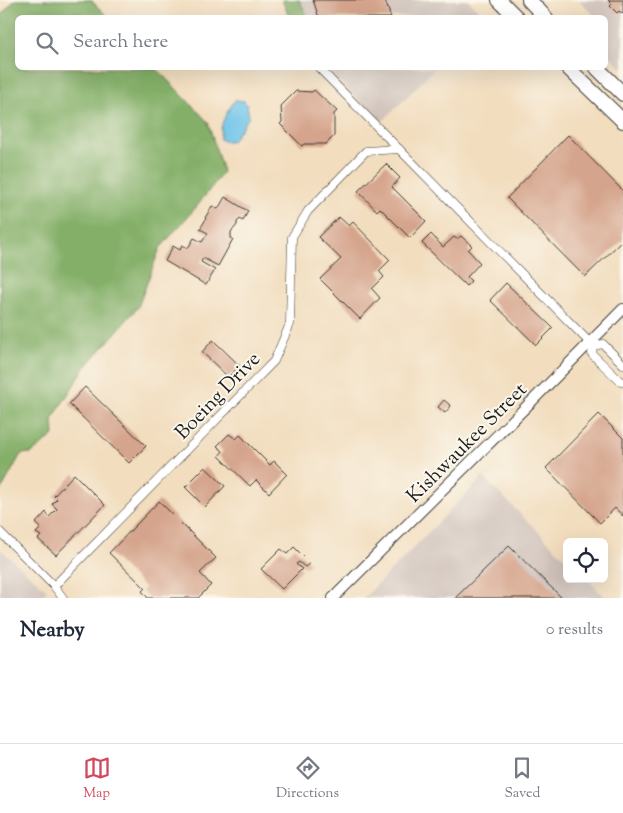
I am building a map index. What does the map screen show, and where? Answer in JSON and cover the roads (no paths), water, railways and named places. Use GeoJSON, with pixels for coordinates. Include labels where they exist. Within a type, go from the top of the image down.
{"type":"FeatureCollection","features":[{"type":"Feature","properties":{"kind":"highway"},"geometry":{"type":"LineString","coordinates":[[499,0],[514,15]]}},
{"type":"Feature","properties":{"kind":"highway"},"geometry":{"type":"LineString","coordinates":[[529,0],[543,15]]}},
{"type":"Feature","properties":{"kind":"highway"},"geometry":{"type":"LineString","coordinates":[[570,70],[623,121]]}},
{"type":"Feature","properties":{"kind":"highway"},"geometry":{"type":"LineString","coordinates":[[599,70],[623,94]]}},
{"type":"Feature","properties":{"kind":"street"},"geometry":{"type":"LineString","coordinates":[[321,70],[592,345],[592,354],[623,382]]}},
{"type":"Feature","properties":{"kind":"street","name":"Boeing Drive"},"geometry":{"type":"LineString","coordinates":[[54,586],[274,361],[290,324],[292,237],[308,211],[366,151],[399,149]]}},
{"type":"Feature","properties":{"kind":"street","name":"Kishwaukee Street"},"geometry":{"type":"LineString","coordinates":[[333,598],[592,345],[623,309]]}},
{"type":"Feature","properties":{"kind":"street"},"geometry":{"type":"LineString","coordinates":[[592,345],[603,344],[623,364]]}},
{"type":"Feature","properties":{"kind":"street"},"geometry":{"type":"LineString","coordinates":[[0,532],[54,586],[63,598]]}},
{"type":"Feature","properties":{"kind":"water"},"geometry":{"type":"Polygon","coordinates":[[[235,100],[244,101],[247,104],[249,117],[232,141],[224,141],[220,139],[222,123],[235,100]]]}}]}
